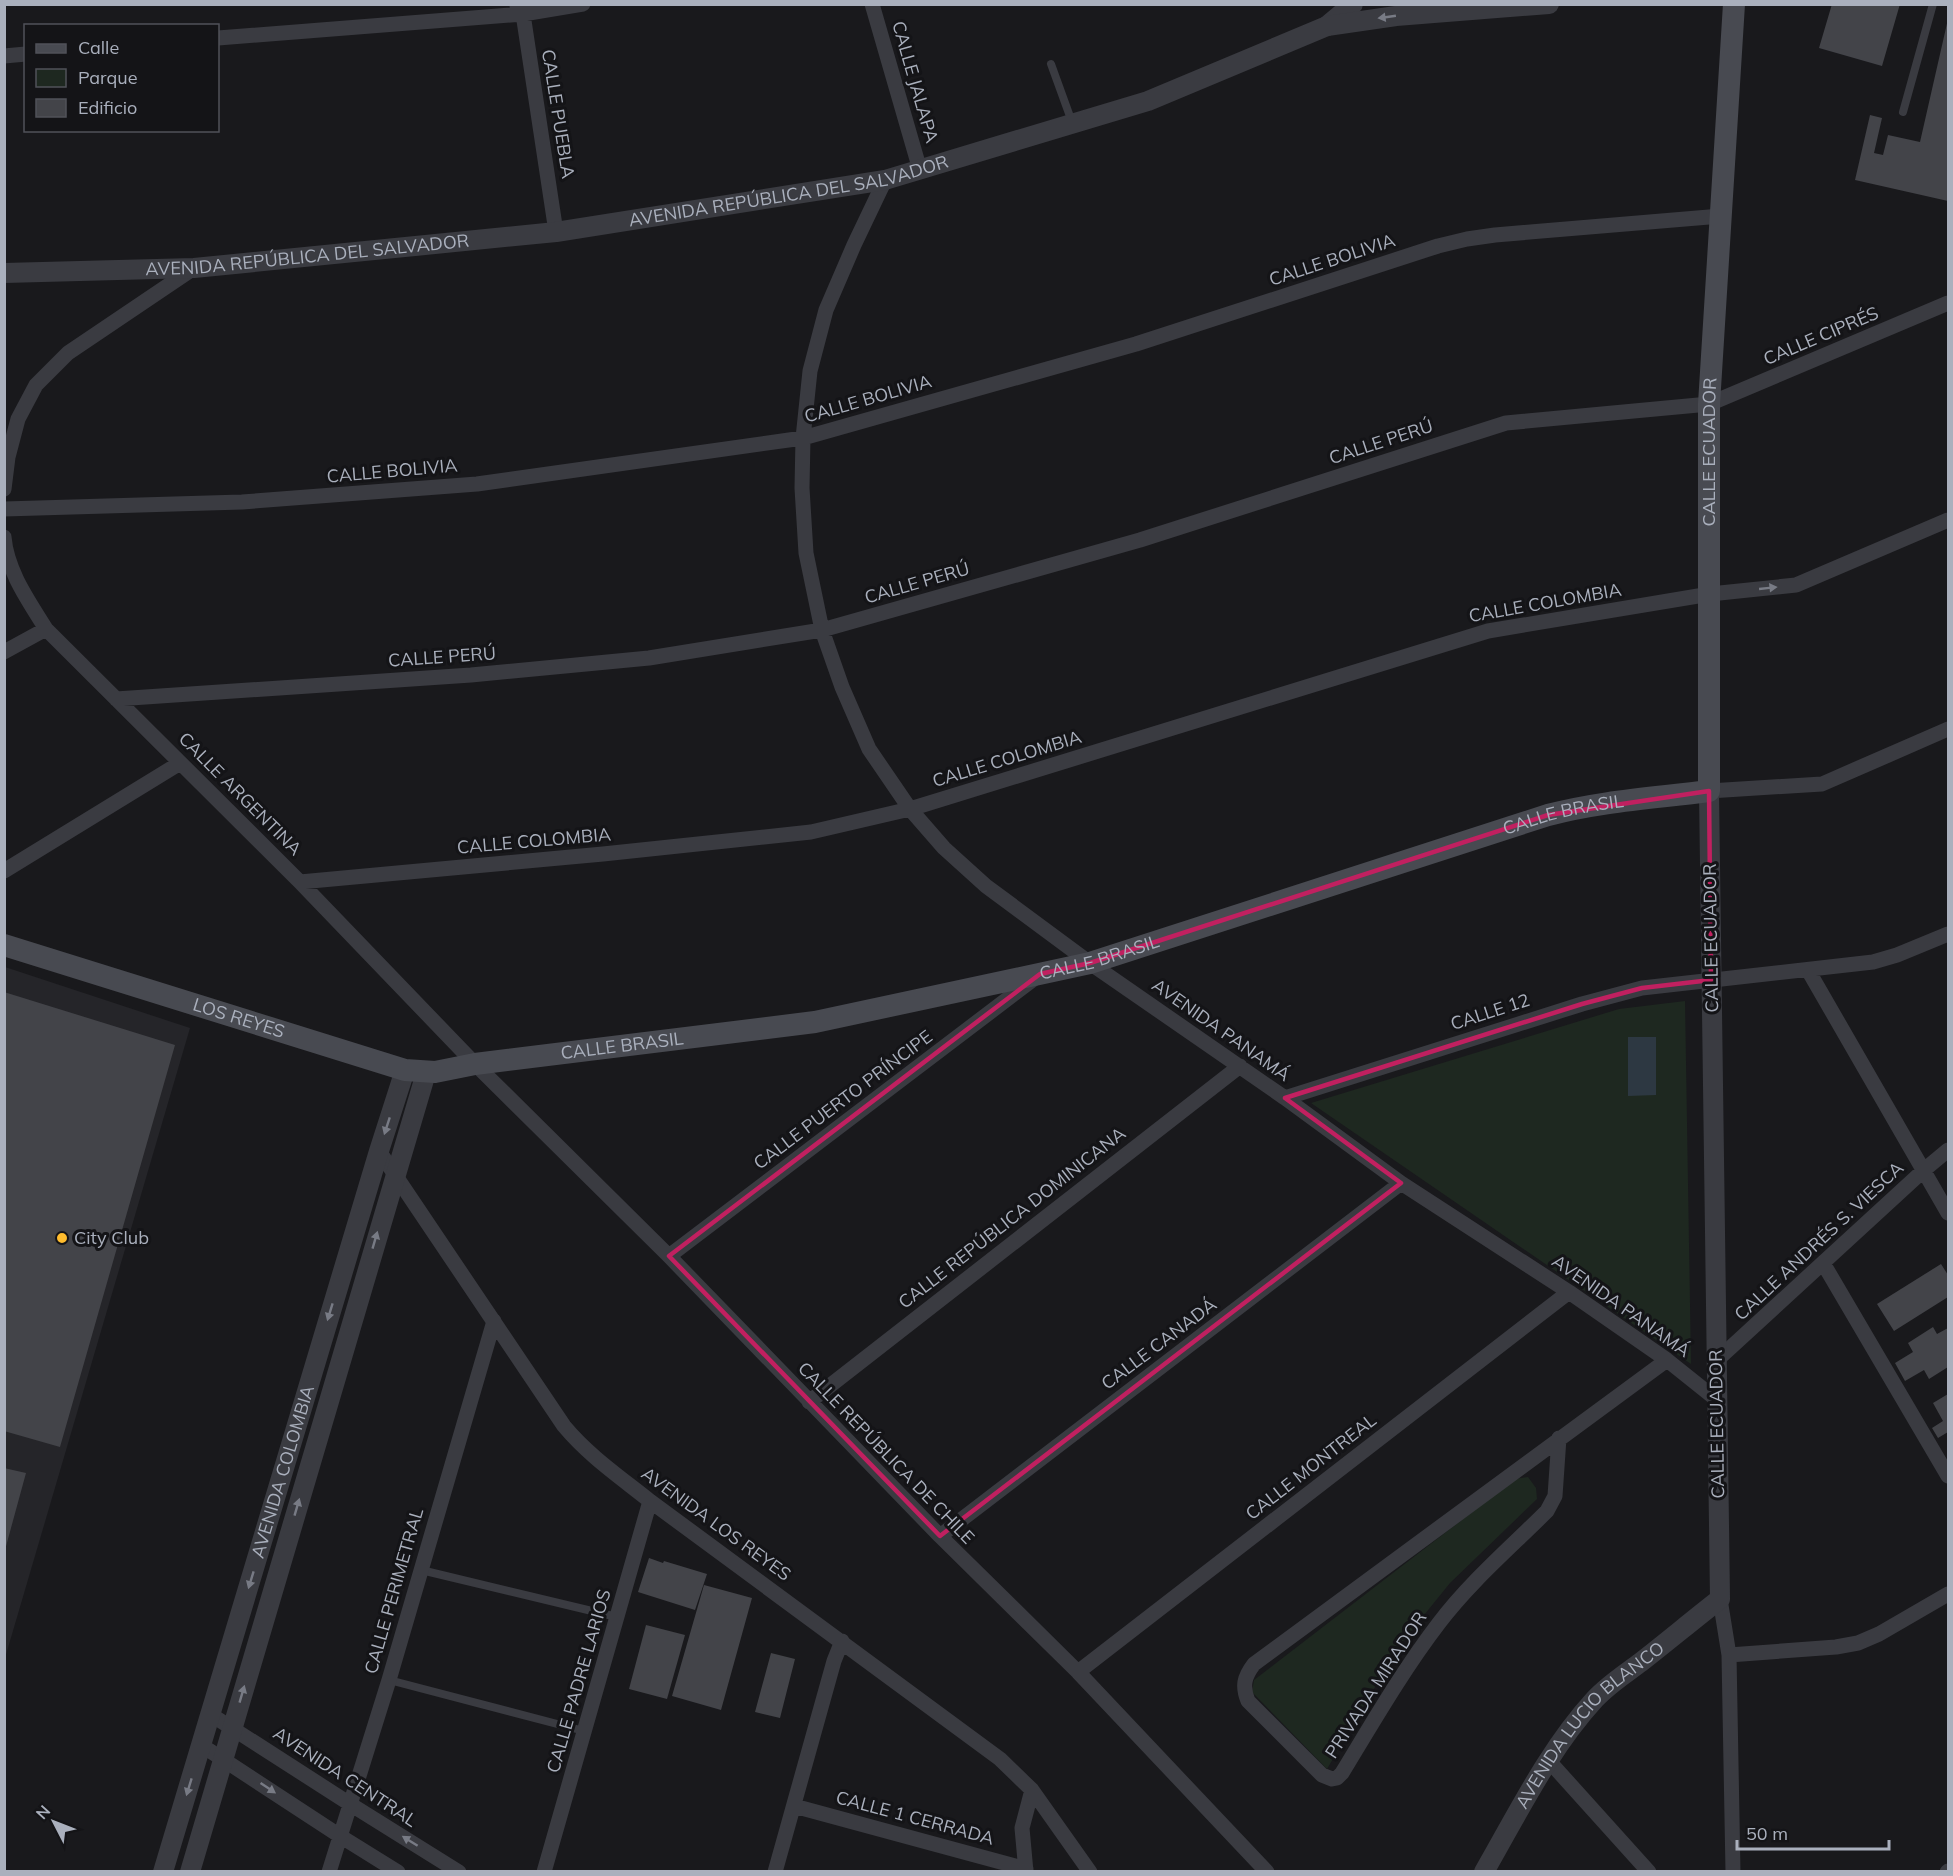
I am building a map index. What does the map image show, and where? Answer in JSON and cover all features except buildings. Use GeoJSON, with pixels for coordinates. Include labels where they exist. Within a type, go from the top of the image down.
{"type":"FeatureCollection","features":[{"type":"Feature","properties":{"kind":"main road","name":"CALLE ECUADOR"},"geometry":{"type":"LineString","coordinates":[[1709,791],[1709,405],[1734,4]]}},
{"type":"Feature","properties":{"kind":"main road","name":"CALLE BRASIL"},"geometry":{"type":"LineString","coordinates":[[475,1064],[815,1022],[1090,963],[1548,816],[1589,806],[1709,791]]}},
{"type":"Feature","properties":{"kind":"main road","name":"LOS REYES"},"geometry":{"type":"LineString","coordinates":[[4,945],[416,1072],[475,1064]]}},
{"type":"Feature","properties":{"kind":"street"},"geometry":{"type":"LineString","coordinates":[[219,39],[583,4]]}},
{"type":"Feature","properties":{"kind":"street","name":"CALLE JALAPA"},"geometry":{"type":"LineString","coordinates":[[872,4],[920,170]]}},
{"type":"Feature","properties":{"kind":"street"},"geometry":{"type":"LineString","coordinates":[[1327,26],[1353,4]]}},
{"type":"Feature","properties":{"kind":"street","name":"AVENIDA REPÚBLICA DEL SALVADOR"},"geometry":{"type":"LineString","coordinates":[[4,273],[194,268],[556,232],[885,180],[1148,101],[1327,26],[1396,16],[1550,4]]}},
{"type":"Feature","properties":{"kind":"street","name":"CALLE PUEBLA"},"geometry":{"type":"LineString","coordinates":[[520,9],[556,232]]}},
{"type":"Feature","properties":{"kind":"street"},"geometry":{"type":"LineString","coordinates":[[4,56],[24,54]]}},
{"type":"Feature","properties":{"kind":"street","name":"AVENIDA PANAMÁ"},"geometry":{"type":"LineString","coordinates":[[885,180],[826,310],[810,371],[803,438],[802,488],[806,553],[822,630],[842,687],[869,749],[910,809],[944,848],[986,886],[1090,963],[1240,1066],[1401,1183],[1569,1292],[1667,1360],[1717,1400]]}},
{"type":"Feature","properties":{"kind":"street","name":"CALLE BOLIVIA"},"geometry":{"type":"LineString","coordinates":[[4,509],[242,502],[477,484],[803,438],[1136,344],[1438,246],[1467,239],[1720,216]]}},
{"type":"Feature","properties":{"kind":"street"},"geometry":{"type":"LineString","coordinates":[[4,489],[8,457],[18,419],[36,385],[68,353],[194,268]]}},
{"type":"Feature","properties":{"kind":"street","name":"CALLE CIPRÉS"},"geometry":{"type":"LineString","coordinates":[[1709,405],[1948,303]]}},
{"type":"Feature","properties":{"kind":"street","name":"CALLE PERÚ"},"geometry":{"type":"LineString","coordinates":[[116,699],[460,676],[602,663],[666,656],[822,630],[1140,540],[1506,423],[1709,405]]}},
{"type":"Feature","properties":{"kind":"street","name":"CALLE COLOMBIA"},"geometry":{"type":"LineString","coordinates":[[300,882],[795,834],[910,809],[1488,631],[1710,594],[1789,586],[1804,582],[1948,520]]}},
{"type":"Feature","properties":{"kind":"street","name":"CALLE ARGENTINA"},"geometry":{"type":"LineString","coordinates":[[4,537],[17,582],[46,629],[300,882],[475,1064]]}},
{"type":"Feature","properties":{"kind":"street"},"geometry":{"type":"LineString","coordinates":[[4,652],[46,629]]}},
{"type":"Feature","properties":{"kind":"street"},"geometry":{"type":"LineString","coordinates":[[1709,791],[1822,784],[1948,729]]}},
{"type":"Feature","properties":{"kind":"street"},"geometry":{"type":"LineString","coordinates":[[4,870],[180,763]]}},
{"type":"Feature","properties":{"kind":"street","name":"CALLE ECUADOR"},"geometry":{"type":"LineString","coordinates":[[1709,791],[1720,1599],[1729,1655],[1733,1872]]}},
{"type":"Feature","properties":{"kind":"street"},"geometry":{"type":"LineString","coordinates":[[1711,980],[1885,959],[1948,934]]}},
{"type":"Feature","properties":{"kind":"street"},"geometry":{"type":"LineString","coordinates":[[1808,970],[1948,1214]]}},
{"type":"Feature","properties":{"kind":"street","name":"CALLE PUERTO PRÍNCIPE"},"geometry":{"type":"LineString","coordinates":[[669,1256],[1040,974]]}},
{"type":"Feature","properties":{"kind":"street","name":"CALLE 12"},"geometry":{"type":"LineString","coordinates":[[1285,1098],[1642,987],[1711,980]]}},
{"type":"Feature","properties":{"kind":"street","name":"CALLE REPÚBLICA DE CHILE"},"geometry":{"type":"LineString","coordinates":[[475,1064],[669,1256],[808,1402],[1078,1672],[1267,1872]]}},
{"type":"Feature","properties":{"kind":"street","name":"CALLE REPÚBLICA DOMINICANA"},"geometry":{"type":"LineString","coordinates":[[808,1402],[1240,1066]]}},
{"type":"Feature","properties":{"kind":"street","name":"AVENIDA COLOMBIA"},"geometry":{"type":"LineString","coordinates":[[163,1872],[379,1152],[416,1072]]}},
{"type":"Feature","properties":{"kind":"street","name":"AVENIDA COLOMBIA"},"geometry":{"type":"LineString","coordinates":[[190,1872],[395,1173],[416,1072]]}},
{"type":"Feature","properties":{"kind":"street","name":"CALLE ANDRÉS S. VIESCA"},"geometry":{"type":"LineString","coordinates":[[1716,1361],[1923,1170],[1948,1150]]}},
{"type":"Feature","properties":{"kind":"street","name":"AVENIDA LOS REYES"},"geometry":{"type":"LineString","coordinates":[[379,1152],[564,1426],[596,1459],[1000,1759],[1032,1790],[1090,1872]]}},
{"type":"Feature","properties":{"kind":"street","name":"CALLE CANADÁ"},"geometry":{"type":"LineString","coordinates":[[940,1536],[1401,1183]]}},
{"type":"Feature","properties":{"kind":"street"},"geometry":{"type":"LineString","coordinates":[[1824,1263],[1948,1476]]}},
{"type":"Feature","properties":{"kind":"street","name":"CALLE MONTREAL"},"geometry":{"type":"LineString","coordinates":[[1078,1672],[1569,1292]]}},
{"type":"Feature","properties":{"kind":"street","name":"CALLE PERIMETRAL"},"geometry":{"type":"LineString","coordinates":[[329,1872],[389,1680],[494,1321]]}},
{"type":"Feature","properties":{"kind":"street","name":"PRIVADA MIRADOR"},"geometry":{"type":"LineString","coordinates":[[1559,1438],[1555,1496],[1547,1511],[1470,1587],[1440,1621],[1412,1660],[1342,1773],[1332,1779],[1322,1775],[1248,1701],[1243,1689],[1245,1675],[1254,1664],[1559,1438],[1667,1360]]}},
{"type":"Feature","properties":{"kind":"street","name":"CALLE PADRE LARIOS"},"geometry":{"type":"LineString","coordinates":[[544,1872],[650,1501]]}},
{"type":"Feature","properties":{"kind":"street"},"geometry":{"type":"LineString","coordinates":[[1729,1655],[1836,1647],[1858,1643],[1879,1634],[1948,1594]]}},
{"type":"Feature","properties":{"kind":"street","name":"AVENIDA LUCIO BLANCO"},"geometry":{"type":"LineString","coordinates":[[1484,1872],[1549,1761],[1576,1722],[1615,1680],[1720,1599]]}},
{"type":"Feature","properties":{"kind":"street"},"geometry":{"type":"LineString","coordinates":[[775,1872],[834,1661],[842,1641]]}},
{"type":"Feature","properties":{"kind":"street","name":"AVENIDA CENTRAL"},"geometry":{"type":"LineString","coordinates":[[210,1714],[459,1872]]}},
{"type":"Feature","properties":{"kind":"street"},"geometry":{"type":"LineString","coordinates":[[201,1745],[398,1872]]}},
{"type":"Feature","properties":{"kind":"street"},"geometry":{"type":"LineString","coordinates":[[1549,1761],[1649,1872]]}},
{"type":"Feature","properties":{"kind":"street"},"geometry":{"type":"LineString","coordinates":[[1026,1870],[1022,1828],[1032,1790]]}},
{"type":"Feature","properties":{"kind":"street","name":"CALLE 1 CERRADA"},"geometry":{"type":"LineString","coordinates":[[794,1806],[1026,1870]]}},
{"type":"Feature","properties":{"kind":"lane"},"geometry":{"type":"LineString","coordinates":[[1903,112],[1933,4]]}},
{"type":"Feature","properties":{"kind":"lane"},"geometry":{"type":"LineString","coordinates":[[1051,64],[1072,124]]}},
{"type":"Feature","properties":{"kind":"lane"},"geometry":{"type":"LineString","coordinates":[[421,1570],[617,1617]]}},
{"type":"Feature","properties":{"kind":"lane"},"geometry":{"type":"LineString","coordinates":[[389,1680],[584,1731]]}},
{"type":"Feature","properties":{"kind":"highlighted area"},"geometry":{"type":"Polygon","coordinates":[[[1709,791],[1711,980],[1642,988],[1582,1004],[1285,1098],[1401,1183],[940,1536],[669,1256],[1040,974],[1090,963],[1548,815],[1709,791]]]}},
{"type":"Feature","properties":{"kind":"shaded area","name":"City Club"},"geometry":{"type":"Polygon","coordinates":[[[5,967],[190,1028],[5,1658],[5,967]]]}},
{"type":"Feature","properties":{"kind":"shaded area"},"geometry":{"type":"Polygon","coordinates":[[[1628,1037],[1656,1037],[1656,1095],[1628,1096],[1628,1037]]]}},
{"type":"Feature","properties":{"kind":"green space"},"geometry":{"type":"Polygon","coordinates":[[[1685,1001],[1691,1364],[1311,1103],[1619,1009],[1685,1001]]]}},
{"type":"Feature","properties":{"kind":"green space"},"geometry":{"type":"Polygon","coordinates":[[[1528,1477],[1536,1488],[1537,1499],[1450,1583],[1399,1646],[1327,1769],[1252,1692],[1254,1680],[1515,1479],[1528,1477]]]}},
{"type":"Feature","properties":{"kind":"place","name":"City Club"},"geometry":{"type":"Point","coordinates":[62,1238]}}]}
